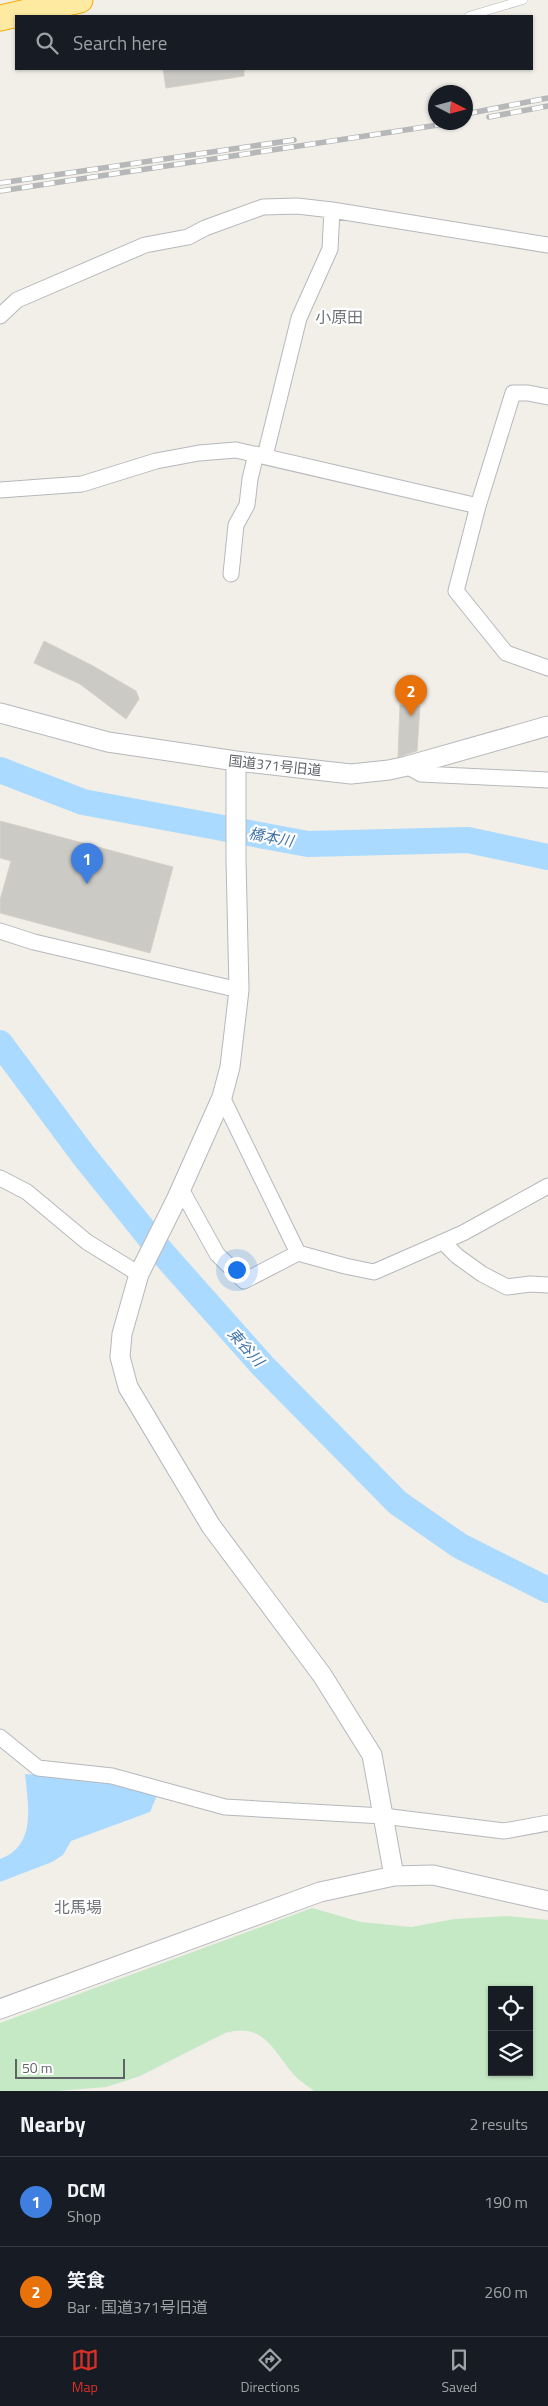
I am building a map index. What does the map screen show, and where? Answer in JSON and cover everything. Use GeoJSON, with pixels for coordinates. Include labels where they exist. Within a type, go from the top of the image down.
{"type":"FeatureCollection","features":[{"type":"Feature","properties":{"kind":"highway"},"geometry":{"type":"LineString","coordinates":[[0,18],[80,0]]}},
{"type":"Feature","properties":{"kind":"street"},"geometry":{"type":"LineString","coordinates":[[0,316],[17,300],[145,245],[188,238],[205,228],[263,207],[297,206],[332,210],[548,245]]}},
{"type":"Feature","properties":{"kind":"street"},"geometry":{"type":"LineString","coordinates":[[231,574],[236,525],[247,505],[250,479],[260,455],[299,318],[330,248],[332,210]]}},
{"type":"Feature","properties":{"kind":"street"},"geometry":{"type":"LineString","coordinates":[[548,397],[513,393],[478,506],[456,591],[506,652],[548,668]]}},
{"type":"Feature","properties":{"kind":"street"},"geometry":{"type":"LineString","coordinates":[[0,490],[82,484],[156,462],[199,453],[236,450],[478,506]]}},
{"type":"Feature","properties":{"kind":"street","name":"国道371号旧道"},"geometry":{"type":"LineString","coordinates":[[0,714],[108,742],[236,761],[351,774],[407,766],[548,726]]}},
{"type":"Feature","properties":{"kind":"street"},"geometry":{"type":"LineString","coordinates":[[236,761],[239,990],[230,1067],[222,1097],[179,1194],[142,1268],[122,1334],[120,1357],[128,1387],[211,1526],[322,1675],[372,1755],[394,1876]]}},
{"type":"Feature","properties":{"kind":"street"},"geometry":{"type":"LineString","coordinates":[[407,766],[421,774],[548,780]]}},
{"type":"Feature","properties":{"kind":"street"},"geometry":{"type":"LineString","coordinates":[[0,931],[34,942],[239,990]]}},
{"type":"Feature","properties":{"kind":"street"},"geometry":{"type":"LineString","coordinates":[[222,1097],[298,1253]]}},
{"type":"Feature","properties":{"kind":"street"},"geometry":{"type":"LineString","coordinates":[[0,1178],[27,1192],[87,1242],[142,1268]]}},
{"type":"Feature","properties":{"kind":"street"},"geometry":{"type":"LineString","coordinates":[[179,1194],[217,1254],[244,1281],[298,1253],[374,1272],[443,1242],[548,1186]]}},
{"type":"Feature","properties":{"kind":"street"},"geometry":{"type":"LineString","coordinates":[[443,1242],[457,1256],[482,1274],[507,1287],[530,1284],[548,1285]]}},
{"type":"Feature","properties":{"kind":"street"},"geometry":{"type":"LineString","coordinates":[[0,1737],[4,1738],[16,1752],[38,1768],[112,1776],[225,1807],[383,1816],[504,1831],[548,1823]]}},
{"type":"Feature","properties":{"kind":"street"},"geometry":{"type":"LineString","coordinates":[[0,2009],[320,1892],[394,1876],[433,1875],[548,1902]]}},
{"type":"Feature","properties":{"kind":"lane"},"geometry":{"type":"LineString","coordinates":[[472,15],[523,0]]}},
{"type":"Feature","properties":{"kind":"green space"},"geometry":{"type":"Polygon","coordinates":[[[312,1908],[361,1922],[411,1927],[455,1919],[508,1916],[548,1920],[548,2091],[314,2091],[298,2079],[268,2042],[251,2032],[239,2031],[225,2033],[140,2076],[106,2087],[57,2091],[0,2091],[0,2023],[312,1908]]]}},
{"type":"Feature","properties":{"kind":"water"},"geometry":{"type":"Polygon","coordinates":[[[25,1774],[101,1780],[158,1793],[150,1812],[71,1841],[63,1855],[52,1862],[0,1882],[0,1859],[12,1853],[20,1845],[28,1823],[25,1774]]]}},
{"type":"Feature","properties":{"kind":"building"},"geometry":{"type":"Polygon","coordinates":[[[163,70],[244,70],[244,76],[166,88],[163,70]]]}},
{"type":"Feature","properties":{"kind":"building"},"geometry":{"type":"Polygon","coordinates":[[[44,641],[136,691],[139,699],[126,719],[80,684],[34,663],[44,641]]]}},
{"type":"Feature","properties":{"kind":"building"},"geometry":{"type":"Polygon","coordinates":[[[400,705],[420,706],[417,751],[398,757],[400,705]]]}},
{"type":"Feature","properties":{"kind":"building"},"geometry":{"type":"Polygon","coordinates":[[[0,821],[173,867],[150,953],[0,913],[0,900],[11,861],[0,858],[0,821]]]}},
{"type":"Feature","properties":{"kind":"waterway","name":"橋本川"},"geometry":{"type":"LineString","coordinates":[[0,770],[83,802],[308,844],[468,840],[548,857]]}},
{"type":"Feature","properties":{"kind":"waterway","name":"東谷川"},"geometry":{"type":"LineString","coordinates":[[0,1043],[84,1156],[159,1249],[262,1365],[398,1503],[460,1546],[548,1590]]}},
{"type":"Feature","properties":{"kind":"railway"},"geometry":{"type":"LineString","coordinates":[[473,113],[548,98]]}},
{"type":"Feature","properties":{"kind":"railway"},"geometry":{"type":"LineString","coordinates":[[489,117],[548,106]]}},
{"type":"Feature","properties":{"kind":"railway"},"geometry":{"type":"LineString","coordinates":[[0,191],[428,127]]}},
{"type":"Feature","properties":{"kind":"railway"},"geometry":{"type":"LineString","coordinates":[[0,183],[294,140]]}},
{"type":"Feature","properties":{"kind":"place","name":"笑食"},"geometry":{"type":"Point","coordinates":[411,716]}},
{"type":"Feature","properties":{"kind":"place","name":"DCM"},"geometry":{"type":"Point","coordinates":[87,884]}},
{"type":"Feature","properties":{"kind":"district","name":"小原田"},"geometry":{"type":"Point","coordinates":[339,317]}},
{"type":"Feature","properties":{"kind":"district","name":"北馬場"},"geometry":{"type":"Point","coordinates":[78,1907]}}]}
